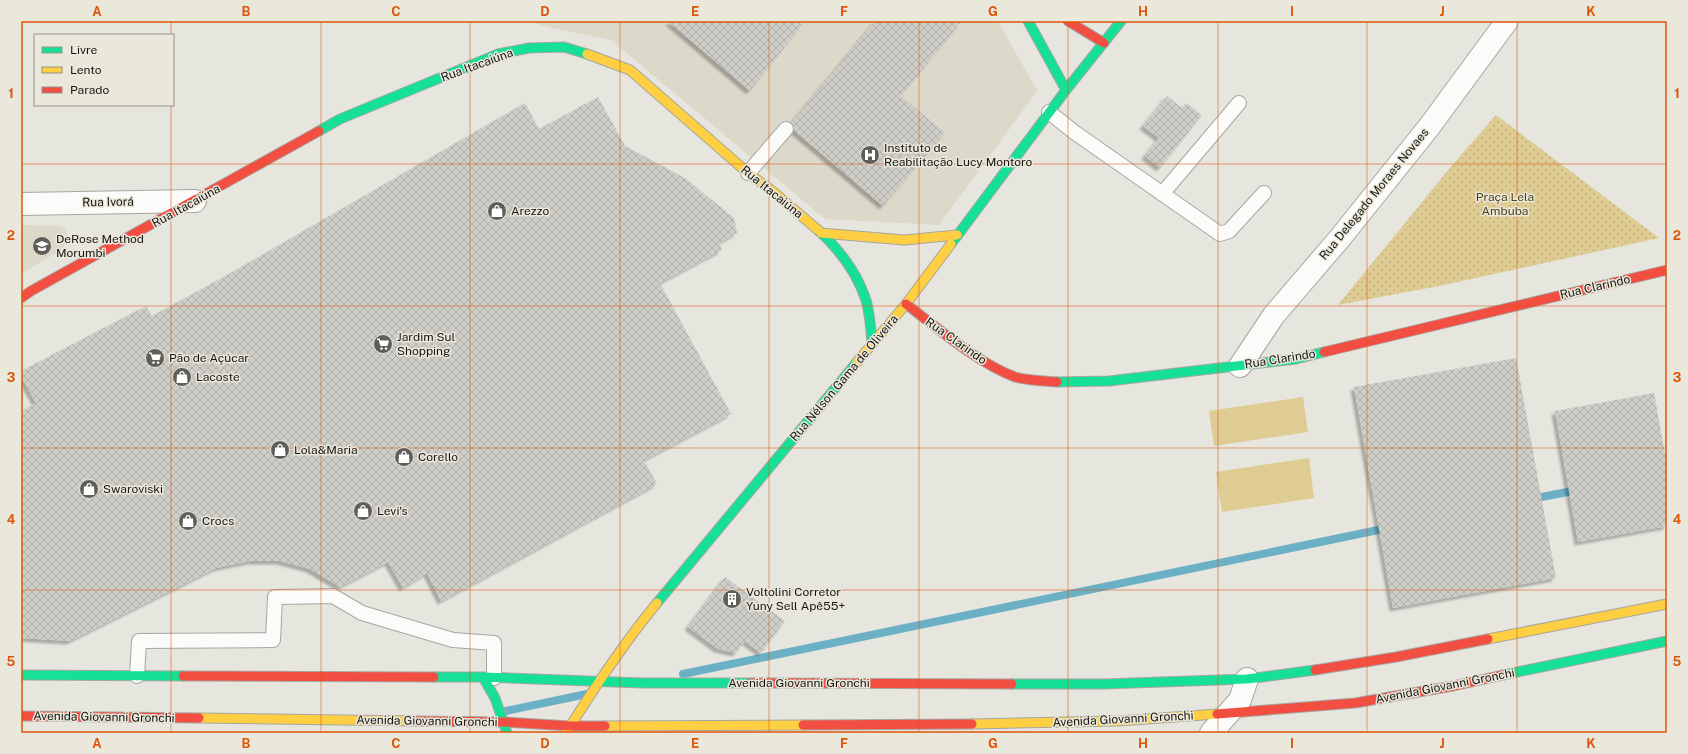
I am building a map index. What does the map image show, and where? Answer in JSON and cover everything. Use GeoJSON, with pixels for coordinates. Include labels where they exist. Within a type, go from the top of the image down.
{"type":"FeatureCollection","features":[{"type":"Feature","properties":{"kind":"main road"},"geometry":{"type":"LineString","coordinates":[[1028,21],[1066,90]]}},
{"type":"Feature","properties":{"kind":"main road"},"geometry":{"type":"LineString","coordinates":[[1068,21],[1104,43]]}},
{"type":"Feature","properties":{"kind":"main road","name":"Rua Nélson Gama de Oliveira"},"geometry":{"type":"LineString","coordinates":[[568,730],[599,681],[641,622],[906,304],[1049,112],[1121,21]]}},
{"type":"Feature","properties":{"kind":"main road","name":"Rua Itacaiúna"},"geometry":{"type":"LineString","coordinates":[[21,298],[38,287],[340,119],[498,54],[529,48],[564,47],[602,58],[630,70],[748,173],[771,190],[835,247],[848,264],[866,301],[872,343]]}},
{"type":"Feature","properties":{"kind":"main road"},"geometry":{"type":"LineString","coordinates":[[820,233],[898,240],[957,235]]}},
{"type":"Feature","properties":{"kind":"main road","name":"Rua Clarindo"},"geometry":{"type":"LineString","coordinates":[[906,304],[961,346],[985,362],[1016,376],[1056,382],[1109,381],[1296,359],[1667,270]]}},
{"type":"Feature","properties":{"kind":"main road","name":"Avenida Giovanni Gronchi"},"geometry":{"type":"LineString","coordinates":[[21,675],[489,678],[654,683],[1104,684],[1247,679],[1330,668],[1396,657],[1667,604]]}},
{"type":"Feature","properties":{"kind":"main road","name":"Avenida Giovanni Gronchi"},"geometry":{"type":"LineString","coordinates":[[21,716],[504,722],[568,730],[951,725],[1118,721],[1355,703],[1453,686],[1667,641]]}},
{"type":"Feature","properties":{"kind":"main road"},"geometry":{"type":"LineString","coordinates":[[489,678],[507,733]]}},
{"type":"Feature","properties":{"kind":"main road"},"geometry":{"type":"LineString","coordinates":[[1118,721],[1123,733]]}},
{"type":"Feature","properties":{"kind":"street","name":"Rua Delegado Moraes Novaes"},"geometry":{"type":"LineString","coordinates":[[1240,366],[1274,315],[1340,238],[1429,127],[1507,21]]}},
{"type":"Feature","properties":{"kind":"street","name":"Rua Ivorá"},"geometry":{"type":"LineString","coordinates":[[21,204],[195,201]]}},
{"type":"Feature","properties":{"kind":"street"},"geometry":{"type":"LineString","coordinates":[[1210,733],[1240,700],[1247,679]]}},
{"type":"Feature","properties":{"kind":"lane"},"geometry":{"type":"LineString","coordinates":[[1162,194],[1238,103]]}},
{"type":"Feature","properties":{"kind":"lane"},"geometry":{"type":"LineString","coordinates":[[1049,112],[1074,132],[1220,234],[1230,231],[1264,193]]}},
{"type":"Feature","properties":{"kind":"lane"},"geometry":{"type":"LineString","coordinates":[[748,173],[786,129]]}},
{"type":"Feature","properties":{"kind":"lane"},"geometry":{"type":"LineString","coordinates":[[137,676],[139,641],[273,640],[275,597],[333,596],[370,616],[453,640],[494,643],[489,678]]}},
{"type":"Feature","properties":{"kind":"shaded area","name":"Instituto de Reabilitação Lucy Montoro"},"geometry":{"type":"Polygon","coordinates":[[[528,21],[998,21],[1037,91],[939,225],[825,219],[611,40],[548,27],[528,21]]]}},
{"type":"Feature","properties":{"kind":"shaded area","name":"DeRose Method Morumbi"},"geometry":{"type":"Polygon","coordinates":[[[21,225],[62,226],[68,234],[67,242],[61,250],[21,274],[21,225]]]}},
{"type":"Feature","properties":{"kind":"green space","name":"Praça Lela Ambuba"},"geometry":{"type":"Polygon","coordinates":[[[1496,115],[1659,238],[1444,285],[1338,305],[1454,163],[1496,115]]]}},
{"type":"Feature","properties":{"kind":"green space"},"geometry":{"type":"Polygon","coordinates":[[[1303,397],[1308,432],[1214,446],[1209,411],[1303,397]]]}},
{"type":"Feature","properties":{"kind":"green space"},"geometry":{"type":"Polygon","coordinates":[[[1309,458],[1314,498],[1222,512],[1216,472],[1309,458]]]}},
{"type":"Feature","properties":{"kind":"building"},"geometry":{"type":"Polygon","coordinates":[[[668,21],[798,21],[802,25],[750,91],[668,21]]]}},
{"type":"Feature","properties":{"kind":"building"},"geometry":{"type":"Polygon","coordinates":[[[875,21],[958,21],[960,23],[901,96],[945,133],[883,206],[789,126],[875,21]]]}},
{"type":"Feature","properties":{"kind":"building"},"geometry":{"type":"Polygon","coordinates":[[[1167,96],[1182,108],[1186,103],[1202,115],[1160,168],[1145,156],[1159,138],[1143,126],[1167,96]]]}},
{"type":"Feature","properties":{"kind":"building","name":"Jardim Sul Shopping"},"geometry":{"type":"Polygon","coordinates":[[[598,97],[625,146],[685,178],[734,218],[737,233],[719,243],[722,250],[660,283],[731,414],[644,460],[657,484],[441,601],[427,573],[403,588],[388,562],[340,587],[310,569],[280,561],[251,561],[216,568],[70,641],[21,638],[21,411],[36,403],[21,376],[21,371],[146,306],[152,316],[229,274],[525,103],[539,129],[598,97]]]}},
{"type":"Feature","properties":{"kind":"building"},"geometry":{"type":"Polygon","coordinates":[[[1516,358],[1556,578],[1393,608],[1354,387],[1516,358]]]}},
{"type":"Feature","properties":{"kind":"building"},"geometry":{"type":"Polygon","coordinates":[[[1654,393],[1667,465],[1667,526],[1578,542],[1555,411],[1654,393]]]}},
{"type":"Feature","properties":{"kind":"building","name":"Voltolini Corretor Yuny Sell Apê55+"},"geometry":{"type":"Polygon","coordinates":[[[725,577],[785,621],[761,653],[745,641],[736,653],[718,649],[688,627],[725,577]]]}},
{"type":"Feature","properties":{"kind":"waterway"},"geometry":{"type":"LineString","coordinates":[[1531,499],[1578,490]]}},
{"type":"Feature","properties":{"kind":"waterway"},"geometry":{"type":"LineString","coordinates":[[683,674],[1388,528]]}},
{"type":"Feature","properties":{"kind":"waterway"},"geometry":{"type":"LineString","coordinates":[[501,712],[587,694]]}},
{"type":"Feature","properties":{"kind":"traffic: fast"},"geometry":{"type":"LineString","coordinates":[[1028,21],[1066,90]]}},
{"type":"Feature","properties":{"kind":"traffic: fast"},"geometry":{"type":"LineString","coordinates":[[951,244],[1066,90],[1121,21]]}},
{"type":"Feature","properties":{"kind":"traffic: fast"},"geometry":{"type":"LineString","coordinates":[[319,131],[340,119],[498,54],[529,48],[564,47],[587,54]]}},
{"type":"Feature","properties":{"kind":"traffic: fast"},"geometry":{"type":"LineString","coordinates":[[818,230],[840,253],[858,280],[866,300],[872,343]]}},
{"type":"Feature","properties":{"kind":"traffic: fast"},"geometry":{"type":"LineString","coordinates":[[1057,382],[1109,381],[1296,359],[1324,352]]}},
{"type":"Feature","properties":{"kind":"traffic: fast"},"geometry":{"type":"LineString","coordinates":[[657,603],[857,362]]}},
{"type":"Feature","properties":{"kind":"traffic: fast"},"geometry":{"type":"LineString","coordinates":[[1503,675],[1667,641]]}},
{"type":"Feature","properties":{"kind":"traffic: fast"},"geometry":{"type":"LineString","coordinates":[[1012,684],[1104,684],[1247,679],[1315,670]]}},
{"type":"Feature","properties":{"kind":"traffic: fast"},"geometry":{"type":"LineString","coordinates":[[21,675],[183,676]]}},
{"type":"Feature","properties":{"kind":"traffic: fast"},"geometry":{"type":"LineString","coordinates":[[434,677],[483,677],[642,683],[751,683]]}},
{"type":"Feature","properties":{"kind":"traffic: fast"},"geometry":{"type":"LineString","coordinates":[[483,677],[495,698],[507,733]]}},
{"type":"Feature","properties":{"kind":"traffic: slow"},"geometry":{"type":"LineString","coordinates":[[587,54],[630,70],[748,173],[771,190],[818,230]]}},
{"type":"Feature","properties":{"kind":"traffic: slow"},"geometry":{"type":"LineString","coordinates":[[821,233],[904,240],[957,235]]}},
{"type":"Feature","properties":{"kind":"traffic: slow"},"geometry":{"type":"LineString","coordinates":[[857,362],[906,304],[951,244]]}},
{"type":"Feature","properties":{"kind":"traffic: slow"},"geometry":{"type":"LineString","coordinates":[[566,733],[609,666],[657,603]]}},
{"type":"Feature","properties":{"kind":"traffic: slow"},"geometry":{"type":"LineString","coordinates":[[1488,639],[1667,604]]}},
{"type":"Feature","properties":{"kind":"traffic: slow"},"geometry":{"type":"LineString","coordinates":[[972,724],[1118,721],[1217,714]]}},
{"type":"Feature","properties":{"kind":"traffic: slow"},"geometry":{"type":"LineString","coordinates":[[199,718],[414,721]]}},
{"type":"Feature","properties":{"kind":"traffic: slow"},"geometry":{"type":"LineString","coordinates":[[605,726],[803,725]]}},
{"type":"Feature","properties":{"kind":"traffic: jam"},"geometry":{"type":"LineString","coordinates":[[1068,21],[1104,43]]}},
{"type":"Feature","properties":{"kind":"traffic: jam"},"geometry":{"type":"LineString","coordinates":[[21,298],[31,291],[319,131]]}},
{"type":"Feature","properties":{"kind":"traffic: jam"},"geometry":{"type":"LineString","coordinates":[[1324,352],[1667,270]]}},
{"type":"Feature","properties":{"kind":"traffic: jam"},"geometry":{"type":"LineString","coordinates":[[906,304],[972,354],[1000,371],[1019,378],[1057,382]]}},
{"type":"Feature","properties":{"kind":"traffic: jam"},"geometry":{"type":"LineString","coordinates":[[1315,670],[1396,657],[1488,639]]}},
{"type":"Feature","properties":{"kind":"traffic: jam"},"geometry":{"type":"LineString","coordinates":[[1217,714],[1355,703],[1453,686],[1503,675]]}},
{"type":"Feature","properties":{"kind":"traffic: jam"},"geometry":{"type":"LineString","coordinates":[[183,676],[434,677]]}},
{"type":"Feature","properties":{"kind":"traffic: jam"},"geometry":{"type":"LineString","coordinates":[[751,683],[1012,684]]}},
{"type":"Feature","properties":{"kind":"traffic: jam"},"geometry":{"type":"LineString","coordinates":[[21,716],[199,718]]}},
{"type":"Feature","properties":{"kind":"traffic: jam"},"geometry":{"type":"LineString","coordinates":[[414,721],[504,722],[570,726],[605,726]]}},
{"type":"Feature","properties":{"kind":"traffic: jam"},"geometry":{"type":"LineString","coordinates":[[803,725],[972,724]]}},
{"type":"Feature","properties":{"kind":"place","name":"Instituto de Reabilitação Lucy Montoro"},"geometry":{"type":"Point","coordinates":[870,155]}},
{"type":"Feature","properties":{"kind":"place","name":"Arezzo"},"geometry":{"type":"Point","coordinates":[497,211]}},
{"type":"Feature","properties":{"kind":"place","name":"DeRose Method Morumbi"},"geometry":{"type":"Point","coordinates":[42,246]}},
{"type":"Feature","properties":{"kind":"place","name":"Jardim Sul Shopping"},"geometry":{"type":"Point","coordinates":[383,344]}},
{"type":"Feature","properties":{"kind":"place","name":"Pão de Açúcar"},"geometry":{"type":"Point","coordinates":[155,358]}},
{"type":"Feature","properties":{"kind":"place","name":"Lacoste"},"geometry":{"type":"Point","coordinates":[182,377]}},
{"type":"Feature","properties":{"kind":"place","name":"Lola&Maria"},"geometry":{"type":"Point","coordinates":[280,450]}},
{"type":"Feature","properties":{"kind":"place","name":"Corello"},"geometry":{"type":"Point","coordinates":[404,457]}},
{"type":"Feature","properties":{"kind":"place","name":"Swaroviski"},"geometry":{"type":"Point","coordinates":[89,489]}},
{"type":"Feature","properties":{"kind":"place","name":"Levi's"},"geometry":{"type":"Point","coordinates":[363,511]}},
{"type":"Feature","properties":{"kind":"place","name":"Crocs"},"geometry":{"type":"Point","coordinates":[188,521]}},
{"type":"Feature","properties":{"kind":"place","name":"Voltolini Corretor Yuny Sell Apê55+"},"geometry":{"type":"Point","coordinates":[732,599]}}]}
